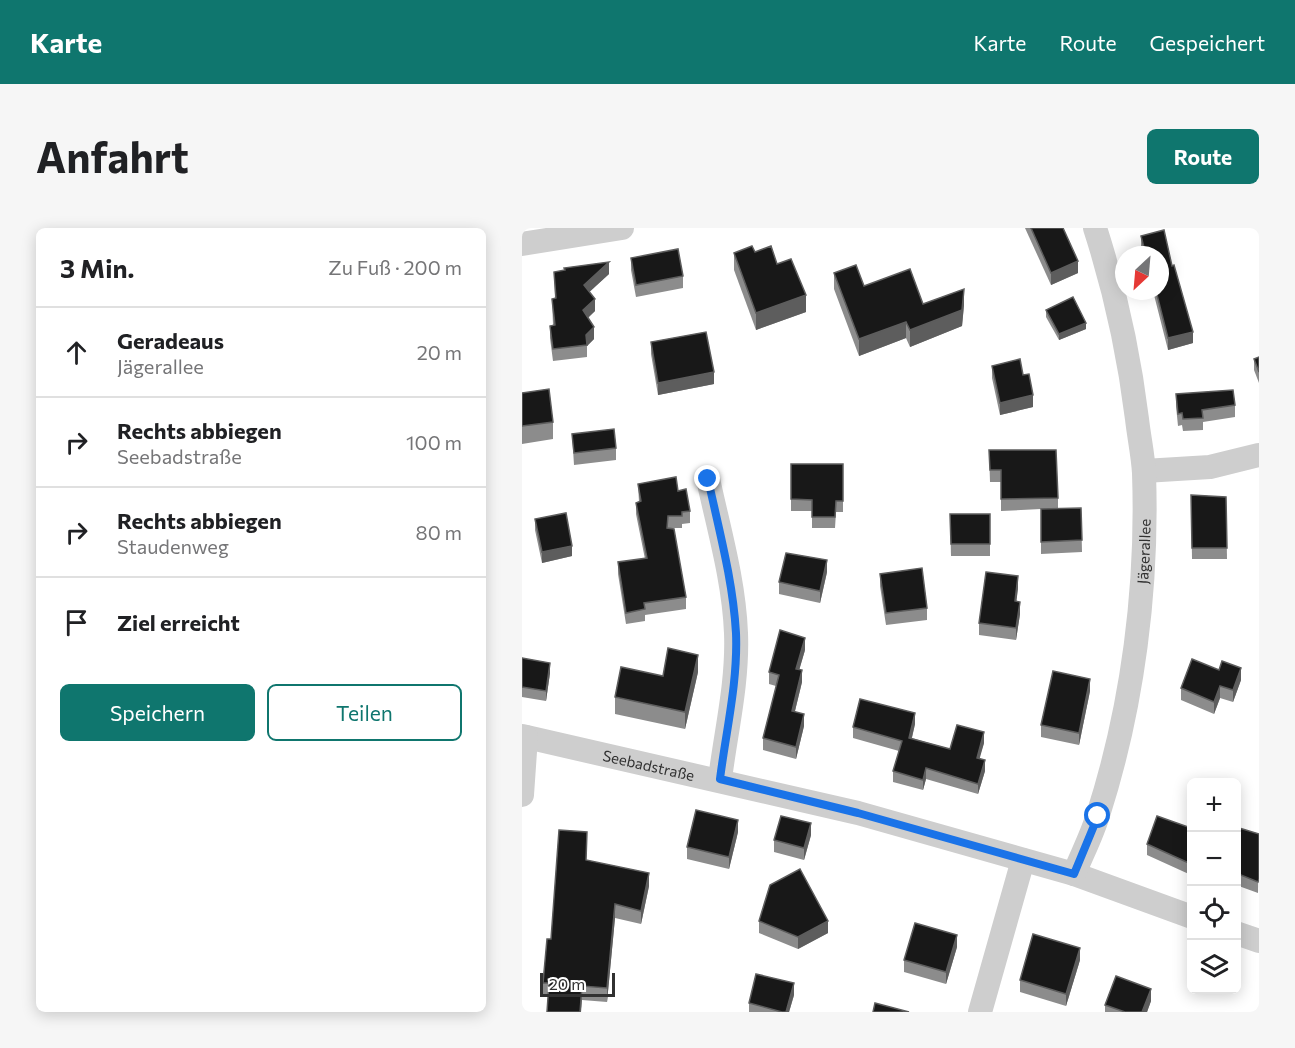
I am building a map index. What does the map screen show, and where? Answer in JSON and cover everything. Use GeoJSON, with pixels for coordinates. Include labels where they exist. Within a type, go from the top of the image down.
{"type":"FeatureCollection","features":[{"type":"Feature","properties":{"kind":"street"},"geometry":{"type":"LineString","coordinates":[[522,244],[622,228]]}},
{"type":"Feature","properties":{"kind":"street","name":"Jägerallee"},"geometry":{"type":"LineString","coordinates":[[1074,874],[1098,816],[1123,717],[1140,608],[1144,471],[1133,386],[1118,309],[1095,228]]}},
{"type":"Feature","properties":{"kind":"street"},"geometry":{"type":"LineString","coordinates":[[1144,471],[1210,467],[1259,455]]}},
{"type":"Feature","properties":{"kind":"street"},"geometry":{"type":"LineString","coordinates":[[708,479],[733,596],[736,636],[734,679],[720,779]]}},
{"type":"Feature","properties":{"kind":"street"},"geometry":{"type":"LineString","coordinates":[[522,795],[524,737]]}},
{"type":"Feature","properties":{"kind":"street","name":"Seebadstraße"},"geometry":{"type":"LineString","coordinates":[[524,737],[720,779],[858,813],[1074,874],[1187,916]]}},
{"type":"Feature","properties":{"kind":"street"},"geometry":{"type":"LineString","coordinates":[[980,1012],[1023,860]]}},
{"type":"Feature","properties":{"kind":"street"},"geometry":{"type":"LineString","coordinates":[[1241,935],[1259,941]]}},
{"type":"Feature","properties":{"kind":"building"},"geometry":{"type":"Polygon","coordinates":[[[1031,228],[1063,228],[1078,261],[1051,273],[1031,228]]]}},
{"type":"Feature","properties":{"kind":"building"},"geometry":{"type":"Polygon","coordinates":[[[1164,230],[1168,246],[1144,246],[1141,236],[1164,230]]]}},
{"type":"Feature","properties":{"kind":"building"},"geometry":{"type":"Polygon","coordinates":[[[752,246],[755,252],[771,246],[777,264],[791,259],[806,295],[756,313],[734,253],[752,246]]]}},
{"type":"Feature","properties":{"kind":"building"},"geometry":{"type":"Polygon","coordinates":[[[678,249],[683,276],[636,285],[631,258],[678,249]]]}},
{"type":"Feature","properties":{"kind":"building"},"geometry":{"type":"Polygon","coordinates":[[[1169,252],[1193,332],[1168,338],[1158,300],[1169,300],[1169,252]]]}},
{"type":"Feature","properties":{"kind":"building"},"geometry":{"type":"Polygon","coordinates":[[[609,262],[584,285],[595,299],[583,310],[594,327],[586,335],[587,345],[553,349],[550,326],[555,325],[552,299],[556,298],[554,272],[565,270],[564,268],[609,262]]]}},
{"type":"Feature","properties":{"kind":"building"},"geometry":{"type":"Polygon","coordinates":[[[856,265],[864,286],[910,269],[923,304],[964,289],[962,310],[910,330],[906,322],[859,339],[834,273],[856,265]]]}},
{"type":"Feature","properties":{"kind":"building"},"geometry":{"type":"Polygon","coordinates":[[[1073,297],[1086,323],[1059,334],[1046,310],[1073,297]]]}},
{"type":"Feature","properties":{"kind":"building"},"geometry":{"type":"Polygon","coordinates":[[[706,332],[714,372],[658,383],[651,342],[706,332]]]}},
{"type":"Feature","properties":{"kind":"building"},"geometry":{"type":"Polygon","coordinates":[[[1259,357],[1259,372],[1254,359],[1259,357]]]}},
{"type":"Feature","properties":{"kind":"building"},"geometry":{"type":"Polygon","coordinates":[[[1020,359],[1023,375],[1029,374],[1033,395],[1000,403],[992,366],[1020,359]]]}},
{"type":"Feature","properties":{"kind":"building"},"geometry":{"type":"Polygon","coordinates":[[[549,389],[553,422],[522,426],[522,393],[549,389]]]}},
{"type":"Feature","properties":{"kind":"building"},"geometry":{"type":"Polygon","coordinates":[[[1233,390],[1235,405],[1202,410],[1203,418],[1183,419],[1182,413],[1178,414],[1176,394],[1233,390]]]}},
{"type":"Feature","properties":{"kind":"building"},"geometry":{"type":"Polygon","coordinates":[[[614,429],[616,448],[574,453],[572,434],[614,429]]]}},
{"type":"Feature","properties":{"kind":"building"},"geometry":{"type":"Polygon","coordinates":[[[989,450],[1056,450],[1058,498],[1001,499],[1001,470],[990,470],[989,450]]]}},
{"type":"Feature","properties":{"kind":"building"},"geometry":{"type":"Polygon","coordinates":[[[791,464],[843,464],[843,501],[836,501],[835,517],[812,517],[812,500],[791,499],[791,464]]]}},
{"type":"Feature","properties":{"kind":"building"},"geometry":{"type":"Polygon","coordinates":[[[676,477],[678,491],[686,489],[690,511],[682,512],[682,516],[668,516],[667,528],[674,529],[686,597],[644,603],[645,609],[626,613],[618,562],[647,558],[636,503],[641,501],[638,484],[676,477]]]}},
{"type":"Feature","properties":{"kind":"building"},"geometry":{"type":"Polygon","coordinates":[[[1191,495],[1226,497],[1227,548],[1192,548],[1191,495]]]}},
{"type":"Feature","properties":{"kind":"building"},"geometry":{"type":"Polygon","coordinates":[[[1081,508],[1082,540],[1041,542],[1041,509],[1081,508]]]}},
{"type":"Feature","properties":{"kind":"building"},"geometry":{"type":"Polygon","coordinates":[[[566,513],[572,546],[542,552],[535,519],[566,513]]]}},
{"type":"Feature","properties":{"kind":"building"},"geometry":{"type":"Polygon","coordinates":[[[950,514],[990,514],[990,544],[951,544],[950,514]]]}},
{"type":"Feature","properties":{"kind":"building"},"geometry":{"type":"Polygon","coordinates":[[[786,553],[827,560],[820,591],[779,582],[786,553]]]}},
{"type":"Feature","properties":{"kind":"building"},"geometry":{"type":"Polygon","coordinates":[[[922,568],[927,608],[886,613],[880,574],[922,568]]]}},
{"type":"Feature","properties":{"kind":"building"},"geometry":{"type":"Polygon","coordinates":[[[986,572],[1018,576],[1015,601],[1020,602],[1016,628],[979,623],[986,572]]]}},
{"type":"Feature","properties":{"kind":"building"},"geometry":{"type":"Polygon","coordinates":[[[780,630],[805,638],[796,669],[802,670],[792,711],[804,714],[796,747],[763,738],[779,675],[769,672],[780,630]]]}},
{"type":"Feature","properties":{"kind":"building"},"geometry":{"type":"Polygon","coordinates":[[[668,648],[698,655],[685,712],[615,697],[621,667],[663,676],[668,648]]]}},
{"type":"Feature","properties":{"kind":"building"},"geometry":{"type":"Polygon","coordinates":[[[522,658],[550,663],[546,691],[522,687],[522,658]]]}},
{"type":"Feature","properties":{"kind":"building"},"geometry":{"type":"Polygon","coordinates":[[[1192,659],[1219,670],[1222,661],[1241,668],[1233,690],[1220,686],[1214,702],[1181,688],[1192,659]]]}},
{"type":"Feature","properties":{"kind":"building"},"geometry":{"type":"Polygon","coordinates":[[[1053,671],[1090,679],[1079,733],[1041,725],[1053,671]]]}},
{"type":"Feature","properties":{"kind":"building"},"geometry":{"type":"Polygon","coordinates":[[[860,699],[915,713],[909,738],[950,749],[957,725],[984,732],[977,758],[985,760],[978,784],[926,768],[923,780],[893,771],[902,741],[853,727],[860,699]]]}},
{"type":"Feature","properties":{"kind":"building"},"geometry":{"type":"Polygon","coordinates":[[[696,810],[738,820],[729,857],[687,847],[696,810]]]}},
{"type":"Feature","properties":{"kind":"building"},"geometry":{"type":"Polygon","coordinates":[[[781,816],[811,823],[804,848],[774,840],[781,816]]]}},
{"type":"Feature","properties":{"kind":"building"},"geometry":{"type":"Polygon","coordinates":[[[1157,816],[1187,827],[1187,862],[1147,844],[1157,816]]]}},
{"type":"Feature","properties":{"kind":"building"},"geometry":{"type":"Polygon","coordinates":[[[1241,829],[1259,834],[1258,882],[1241,875],[1241,829]]]}},
{"type":"Feature","properties":{"kind":"building"},"geometry":{"type":"Polygon","coordinates":[[[559,830],[587,832],[586,860],[649,873],[641,911],[615,904],[607,988],[582,986],[580,1012],[547,1012],[549,983],[543,983],[547,939],[551,939],[559,830]]]}},
{"type":"Feature","properties":{"kind":"building"},"geometry":{"type":"Polygon","coordinates":[[[800,869],[828,921],[798,937],[759,921],[770,885],[800,869]]]}},
{"type":"Feature","properties":{"kind":"building"},"geometry":{"type":"Polygon","coordinates":[[[915,923],[957,935],[946,972],[904,960],[915,923]]]}},
{"type":"Feature","properties":{"kind":"building"},"geometry":{"type":"Polygon","coordinates":[[[1033,934],[1080,948],[1066,994],[1020,980],[1033,934]]]}},
{"type":"Feature","properties":{"kind":"building"},"geometry":{"type":"Polygon","coordinates":[[[756,974],[794,983],[786,1012],[749,1003],[756,974]]]}},
{"type":"Feature","properties":{"kind":"building"},"geometry":{"type":"Polygon","coordinates":[[[1116,976],[1151,989],[1142,1012],[1125,1012],[1105,1005],[1116,976]]]}},
{"type":"Feature","properties":{"kind":"building"},"geometry":{"type":"Polygon","coordinates":[[[875,1003],[909,1012],[873,1012],[875,1003]]]}},
{"type":"Feature","properties":{"kind":"route"},"geometry":{"type":"LineString","coordinates":[[708,479],[733,596],[736,636],[734,679],[720,779],[858,813],[1074,874],[1098,816]]}}]}
